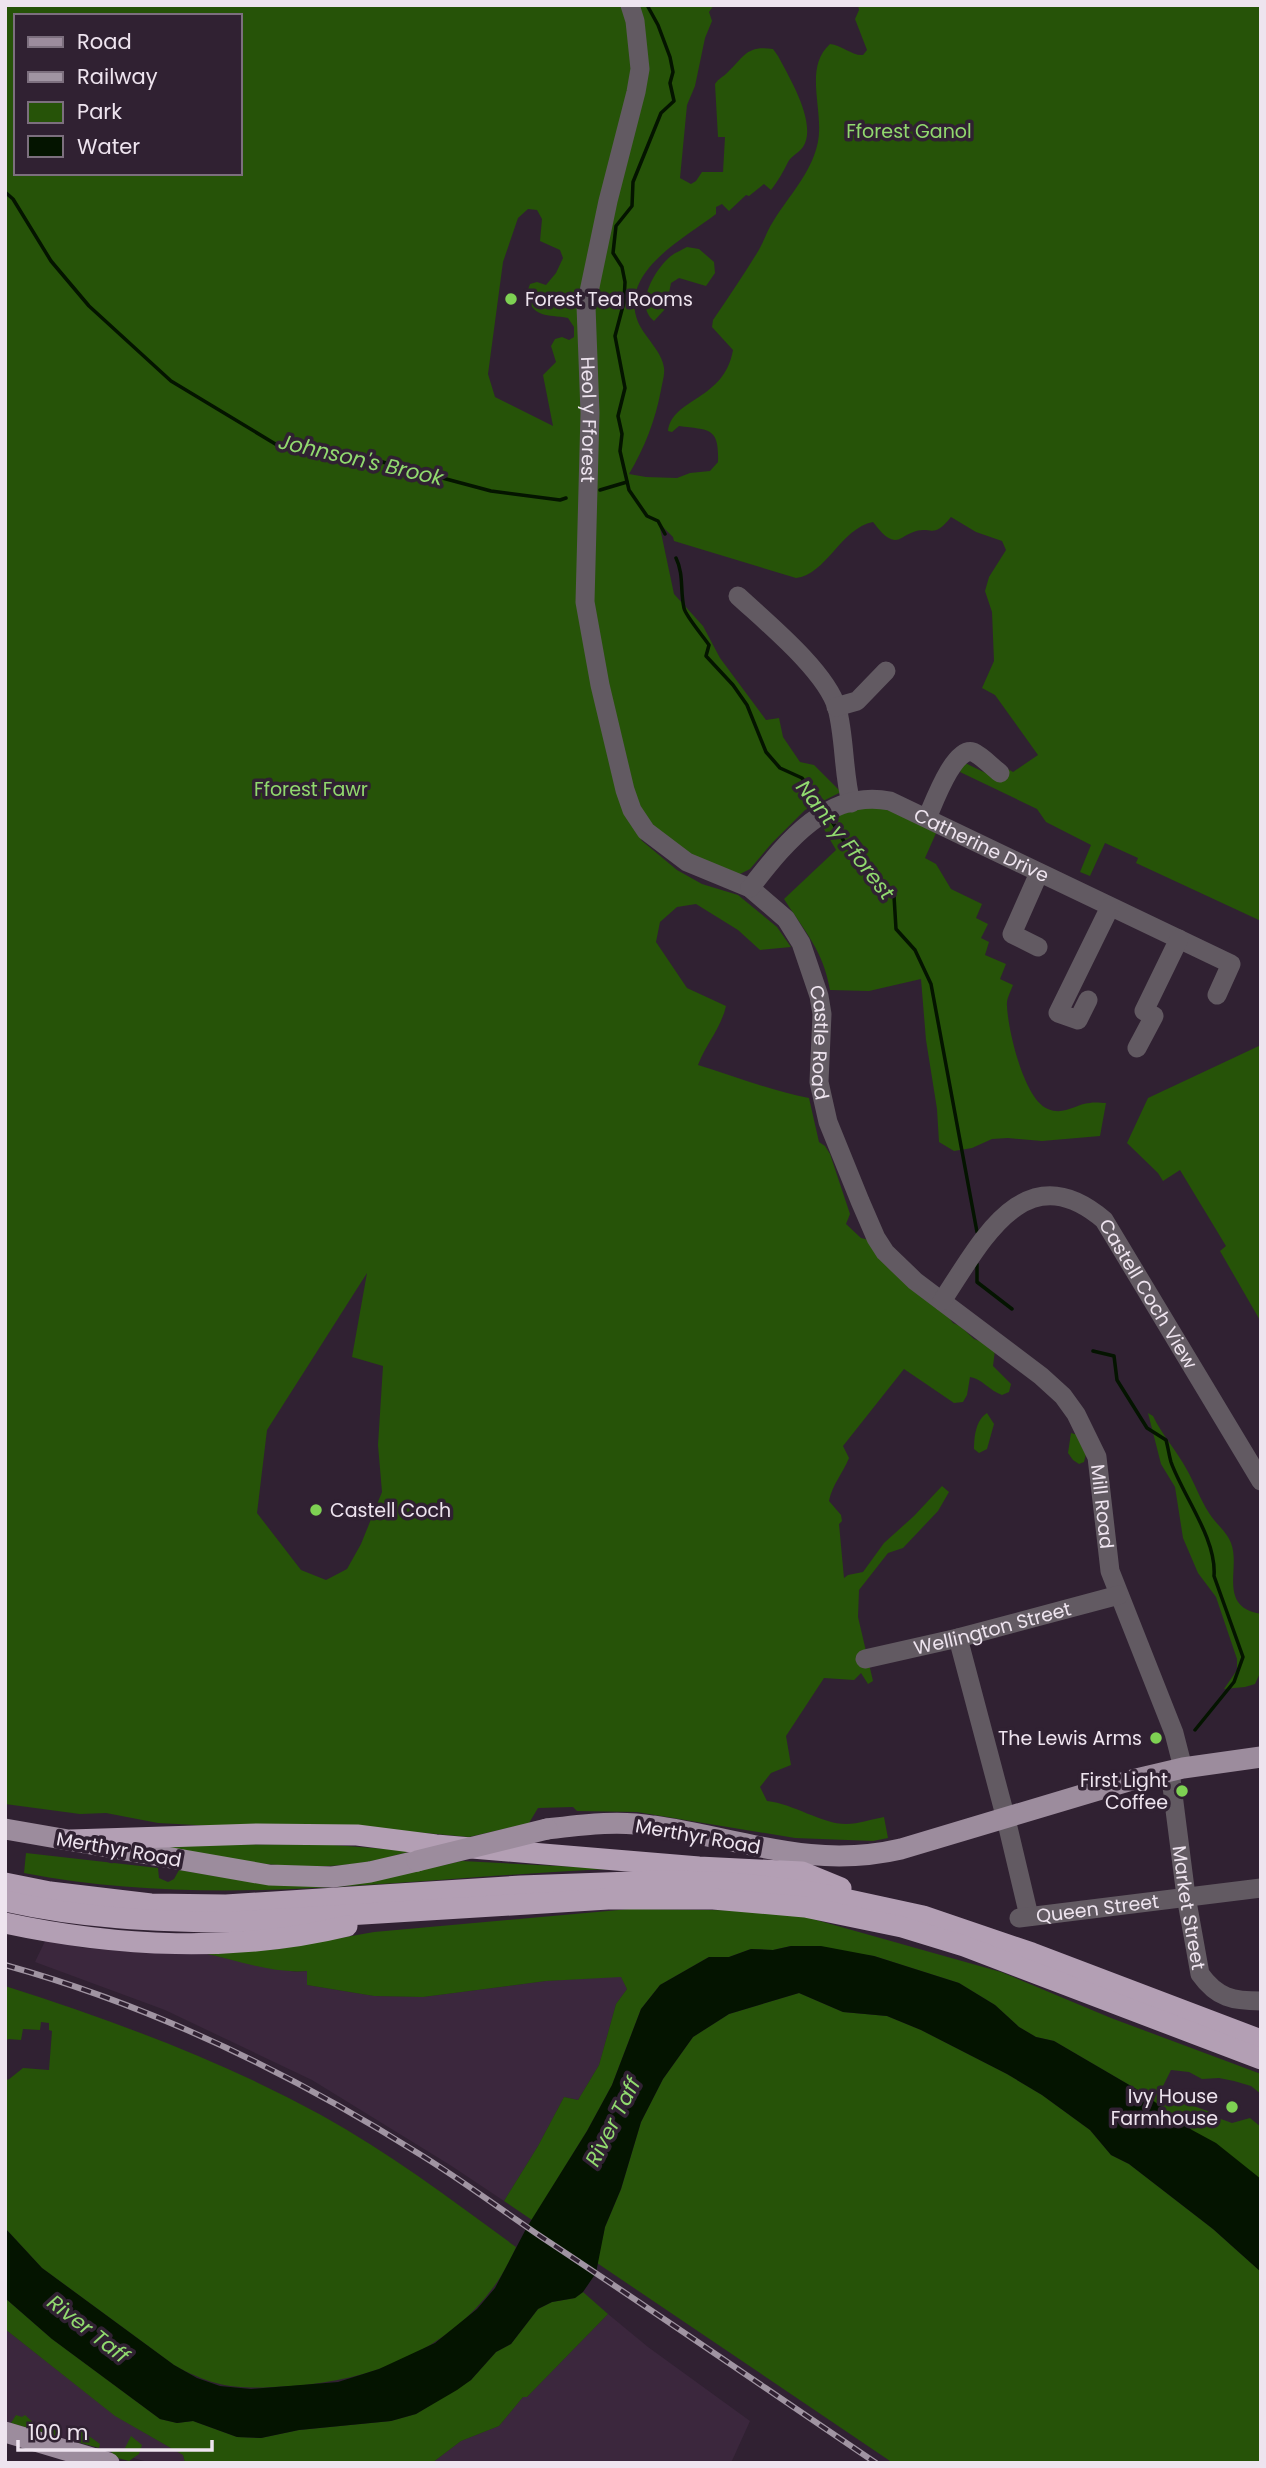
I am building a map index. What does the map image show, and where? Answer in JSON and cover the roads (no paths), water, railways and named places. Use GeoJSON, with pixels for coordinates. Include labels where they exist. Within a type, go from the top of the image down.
{"type":"FeatureCollection","features":[{"type":"Feature","properties":{"kind":"highway"},"geometry":{"type":"LineString","coordinates":[[71,1840],[245,1834],[357,1835],[436,1845],[699,1867],[802,1872],[885,1906]]}},
{"type":"Feature","properties":{"kind":"highway"},"geometry":{"type":"LineString","coordinates":[[5,1883],[84,1897],[151,1904],[226,1905],[521,1886],[659,1881],[722,1882],[817,1893],[923,1916],[1006,1944],[1261,2040]]}},
{"type":"Feature","properties":{"kind":"highway"},"geometry":{"type":"LineString","coordinates":[[5,1901],[73,1914],[172,1922],[233,1922],[608,1899],[713,1899],[805,1907],[902,1927],[964,1946],[1261,2059]]}},
{"type":"Feature","properties":{"kind":"highway"},"geometry":{"type":"LineString","coordinates":[[5,1923],[51,1933],[122,1940],[218,1942],[320,1933],[400,1913]]}},
{"type":"Feature","properties":{"kind":"main road","name":"Merthyr Road"},"geometry":{"type":"LineString","coordinates":[[5,1829],[227,1869],[302,1877],[332,1877],[370,1872],[547,1829],[600,1822],[652,1826],[819,1856],[859,1856],[901,1849],[1176,1770],[1261,1757]]}},
{"type":"Feature","properties":{"kind":"main road"},"geometry":{"type":"LineString","coordinates":[[5,2432],[109,2463]]}},
{"type":"Feature","properties":{"kind":"street","name":"Heol y Fforest"},"geometry":{"type":"LineString","coordinates":[[630,5],[640,46],[640,69],[586,306],[590,413],[585,602],[600,685],[625,790],[632,810],[646,831]]}},
{"type":"Feature","properties":{"kind":"street"},"geometry":{"type":"LineString","coordinates":[[738,596],[794,647],[827,688],[836,707],[851,803]]}},
{"type":"Feature","properties":{"kind":"street"},"geometry":{"type":"LineString","coordinates":[[836,707],[857,701],[886,671]]}},
{"type":"Feature","properties":{"kind":"street"},"geometry":{"type":"LineString","coordinates":[[927,818],[958,757],[974,752],[1000,773]]}},
{"type":"Feature","properties":{"kind":"street","name":"Catherine Drive"},"geometry":{"type":"LineString","coordinates":[[750,888],[797,832],[827,812],[851,803],[878,799],[890,801],[1231,964],[1217,995]]}},
{"type":"Feature","properties":{"kind":"street","name":"Castle Road"},"geometry":{"type":"LineString","coordinates":[[646,831],[687,862],[750,888],[786,919],[805,953],[821,1005],[818,1061],[822,1100],[837,1147],[876,1238],[898,1265],[942,1301]]}},
{"type":"Feature","properties":{"kind":"street"},"geometry":{"type":"LineString","coordinates":[[1038,947],[1012,934],[1039,873]]}},
{"type":"Feature","properties":{"kind":"street"},"geometry":{"type":"LineString","coordinates":[[1087,1000],[1078,1020],[1058,1013],[1110,907]]}},
{"type":"Feature","properties":{"kind":"street"},"geometry":{"type":"LineString","coordinates":[[1138,1048],[1154,1016],[1144,1011],[1179,939]]}},
{"type":"Feature","properties":{"kind":"street","name":"Castell Coch View"},"geometry":{"type":"LineString","coordinates":[[942,1301],[990,1229],[1016,1205],[1047,1196],[1081,1204],[1104,1220],[1261,1481]]}},
{"type":"Feature","properties":{"kind":"street","name":"Mill Road"},"geometry":{"type":"LineString","coordinates":[[942,1301],[1041,1376],[1063,1396],[1076,1414],[1097,1457],[1110,1571],[1174,1733],[1176,1770]]}},
{"type":"Feature","properties":{"kind":"street","name":"Wellington Street"},"geometry":{"type":"LineString","coordinates":[[864,1659],[958,1638],[1119,1595]]}},
{"type":"Feature","properties":{"kind":"street"},"geometry":{"type":"LineString","coordinates":[[958,1638],[1006,1819]]}},
{"type":"Feature","properties":{"kind":"street","name":"Market Street"},"geometry":{"type":"LineString","coordinates":[[1176,1770],[1186,1896],[1200,1974],[1206,1983],[1220,1994],[1236,2001],[1261,2001]]}},
{"type":"Feature","properties":{"kind":"street","name":"Queen Street"},"geometry":{"type":"LineString","coordinates":[[1006,1819],[1023,1917],[1261,1888]]}},
{"type":"Feature","properties":{"kind":"water","name":"River Taff"},"geometry":{"type":"Polygon","coordinates":[[[791,1946],[821,1946],[874,1956],[959,1983],[995,2005],[1019,2027],[1036,2037],[1054,2041],[1143,2093],[1192,2130],[1216,2143],[1261,2179],[1261,2272],[1213,2229],[1129,2164],[1111,2155],[1090,2130],[1042,2095],[921,2030],[887,2016],[843,2012],[799,1993],[729,2014],[693,2037],[663,2079],[641,2122],[621,2189],[605,2227],[596,2273],[583,2292],[575,2298],[552,2302],[538,2309],[511,2344],[496,2352],[471,2380],[416,2414],[391,2421],[299,2430],[261,2438],[237,2437],[193,2421],[177,2423],[160,2419],[52,2339],[5,2298],[5,2228],[42,2268],[174,2365],[197,2378],[220,2386],[251,2389],[338,2382],[379,2369],[435,2343],[477,2309],[495,2288],[527,2227],[587,2131],[612,2085],[641,2009],[660,1985],[709,1957],[729,1957],[751,1949],[773,1950],[791,1946]]]}},
{"type":"Feature","properties":{"kind":"waterway","name":"Nant y Fforest"},"geometry":{"type":"LineString","coordinates":[[647,5],[670,57],[673,72],[670,83],[674,101],[661,113],[633,182],[632,206],[616,226],[613,253],[622,267],[625,282],[624,302],[615,336],[625,388],[618,416],[622,434],[620,451],[629,490],[647,516],[658,521],[665,534]]}},
{"type":"Feature","properties":{"kind":"waterway","name":"Johnson's Brook"},"geometry":{"type":"LineString","coordinates":[[5,192],[13,199],[51,261],[89,306],[171,381],[277,445],[375,460],[491,491],[560,500],[566,498]]}},
{"type":"Feature","properties":{"kind":"waterway","name":"Johnson's Brook"},"geometry":{"type":"LineString","coordinates":[[600,490],[627,482]]}},
{"type":"Feature","properties":{"kind":"waterway","name":"Nant y Fforest"},"geometry":{"type":"LineString","coordinates":[[676,558],[684,608],[709,645],[706,656],[747,705],[766,752],[780,768],[802,778],[821,807]]}},
{"type":"Feature","properties":{"kind":"waterway","name":"Nant y Fforest"},"geometry":{"type":"LineString","coordinates":[[830,818],[845,843],[894,896],[896,929],[915,950],[931,984],[977,1232]]}},
{"type":"Feature","properties":{"kind":"waterway","name":"Nant y Fforest"},"geometry":{"type":"LineString","coordinates":[[977,1264],[977,1282],[1012,1309]]}},
{"type":"Feature","properties":{"kind":"waterway","name":"Nant y Fforest"},"geometry":{"type":"LineString","coordinates":[[1093,1351],[1114,1356],[1117,1380],[1147,1428],[1166,1440],[1176,1475],[1210,1547],[1214,1576],[1243,1657],[1234,1682],[1195,1730]]}},
{"type":"Feature","properties":{"kind":"railway"},"geometry":{"type":"LineString","coordinates":[[5,1965],[114,2000],[220,2045],[322,2096],[452,2175],[876,2463]]}},
{"type":"Feature","properties":{"kind":"place","name":"Forest Tea Rooms"},"geometry":{"type":"Point","coordinates":[511,299]}},
{"type":"Feature","properties":{"kind":"place","name":"Castell Coch"},"geometry":{"type":"Point","coordinates":[316,1510]}},
{"type":"Feature","properties":{"kind":"place","name":"The Lewis Arms"},"geometry":{"type":"Point","coordinates":[1156,1738]}},
{"type":"Feature","properties":{"kind":"place","name":"First Light Coffee"},"geometry":{"type":"Point","coordinates":[1182,1791]}},
{"type":"Feature","properties":{"kind":"place","name":"Ivy House Farmhouse"},"geometry":{"type":"Point","coordinates":[1232,2107]}},
{"type":"Feature","properties":{"kind":"park label","name":"Fforest Ganol"},"geometry":{"type":"Point","coordinates":[909,131]}},
{"type":"Feature","properties":{"kind":"park label","name":"Fforest Fawr"},"geometry":{"type":"Point","coordinates":[311,789]}}]}
